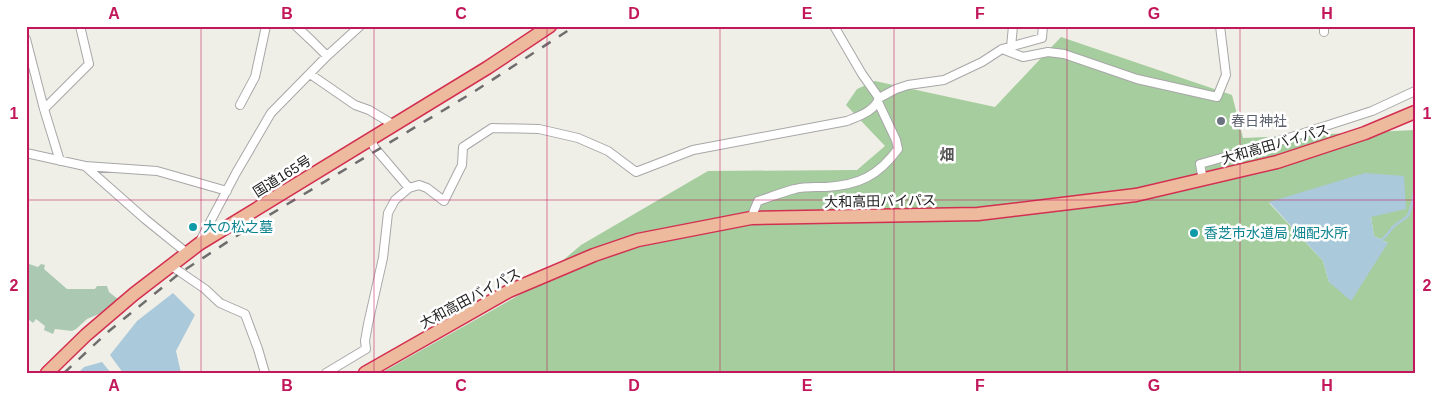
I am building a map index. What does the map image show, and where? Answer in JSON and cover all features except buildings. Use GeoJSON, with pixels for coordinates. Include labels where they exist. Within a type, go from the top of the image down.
{"type":"FeatureCollection","features":[{"type":"Feature","properties":{"kind":"highway","name":"国道165号"},"geometry":{"type":"LineString","coordinates":[[47,373],[86,335],[170,265],[199,244],[487,68],[550,26]]}},
{"type":"Feature","properties":{"kind":"highway","name":"大和高田バイパス"},"geometry":{"type":"LineString","coordinates":[[365,373],[509,292],[594,254],[638,240],[751,218],[978,214],[1136,194],[1277,162],[1365,133],[1415,112]]}},
{"type":"Feature","properties":{"kind":"street"},"geometry":{"type":"LineString","coordinates":[[44,109],[89,64],[80,26]]}},
{"type":"Feature","properties":{"kind":"street"},"geometry":{"type":"LineString","coordinates":[[240,105],[255,77],[266,26]]}},
{"type":"Feature","properties":{"kind":"street"},"geometry":{"type":"LineString","coordinates":[[296,26],[327,56]]}},
{"type":"Feature","properties":{"kind":"street"},"geometry":{"type":"LineString","coordinates":[[199,244],[271,113],[327,56],[360,26]]}},
{"type":"Feature","properties":{"kind":"street"},"geometry":{"type":"LineString","coordinates":[[751,218],[758,201],[796,188],[841,186],[864,179],[888,162],[898,149],[879,100],[834,26]]}},
{"type":"Feature","properties":{"kind":"street"},"geometry":{"type":"LineString","coordinates":[[1011,47],[1013,26]]}},
{"type":"Feature","properties":{"kind":"street"},"geometry":{"type":"LineString","coordinates":[[326,373],[366,348],[365,341],[368,324],[383,258],[388,214],[395,200],[409,188],[419,185],[428,188],[444,201],[462,165],[463,147],[492,128],[539,129],[578,138],[608,151],[636,172],[693,150],[847,121],[867,112],[879,100],[896,89],[908,85],[944,80],[982,62],[1002,49],[1042,38],[1043,26]]}},
{"type":"Feature","properties":{"kind":"street"},"geometry":{"type":"LineString","coordinates":[[1002,49],[1022,57],[1048,52],[1064,54],[1137,79],[1217,97],[1226,75],[1220,26]]}},
{"type":"Feature","properties":{"kind":"street"},"geometry":{"type":"LineString","coordinates":[[26,39],[60,161]]}},
{"type":"Feature","properties":{"kind":"street"},"geometry":{"type":"LineString","coordinates":[[310,74],[354,105],[370,110],[394,125]]}},
{"type":"Feature","properties":{"kind":"street"},"geometry":{"type":"LineString","coordinates":[[1203,180],[1200,164],[1264,146],[1372,111],[1415,91]]}},
{"type":"Feature","properties":{"kind":"street"},"geometry":{"type":"LineString","coordinates":[[371,139],[374,147],[409,188]]}},
{"type":"Feature","properties":{"kind":"street"},"geometry":{"type":"LineString","coordinates":[[26,153],[85,166],[157,171],[227,191]]}},
{"type":"Feature","properties":{"kind":"street"},"geometry":{"type":"LineString","coordinates":[[85,166],[187,253]]}},
{"type":"Feature","properties":{"kind":"street"},"geometry":{"type":"LineString","coordinates":[[170,265],[205,289],[220,303],[245,314],[265,373]]}},
{"type":"Feature","properties":{"kind":"green space"},"geometry":{"type":"Polygon","coordinates":[[[1061,37],[1232,95],[1243,138],[1415,130],[1415,373],[381,373],[528,290],[581,245],[708,171],[857,170],[885,146],[846,105],[857,89],[875,81],[995,107],[1061,37]],[[1269,203],[1323,261],[1329,282],[1388,243],[1374,236],[1371,217],[1269,203]]]}},
{"type":"Feature","properties":{"kind":"green space"},"geometry":{"type":"Polygon","coordinates":[[[26,263],[38,267],[41,264],[45,265],[44,269],[67,289],[95,289],[97,286],[107,286],[109,292],[118,299],[99,314],[87,319],[76,329],[72,331],[55,329],[53,334],[44,330],[45,326],[36,319],[33,323],[26,317],[26,263]]]}},
{"type":"Feature","properties":{"kind":"water"},"geometry":{"type":"Polygon","coordinates":[[[1365,173],[1404,176],[1406,209],[1371,217],[1374,236],[1388,243],[1351,301],[1329,282],[1323,261],[1269,202],[1365,173]]]}},
{"type":"Feature","properties":{"kind":"water"},"geometry":{"type":"Polygon","coordinates":[[[173,293],[195,315],[176,351],[181,373],[123,373],[110,355],[137,321],[173,293]]]}},
{"type":"Feature","properties":{"kind":"water"},"geometry":{"type":"Polygon","coordinates":[[[102,362],[111,373],[78,373],[84,367],[102,362]]]}},
{"type":"Feature","properties":{"kind":"waterway"},"geometry":{"type":"LineString","coordinates":[[1380,240],[1394,226],[1408,216],[1415,186]]}},
{"type":"Feature","properties":{"kind":"railway"},"geometry":{"type":"LineString","coordinates":[[64,373],[109,331],[180,273],[261,220],[472,93],[575,26]]}},
{"type":"Feature","properties":{"kind":"place","name":"春日神社"},"geometry":{"type":"Point","coordinates":[1221,121]}},
{"type":"Feature","properties":{"kind":"place","name":"大の松之墓"},"geometry":{"type":"Point","coordinates":[193,227]}},
{"type":"Feature","properties":{"kind":"place","name":"香芝市水道局 畑配水所"},"geometry":{"type":"Point","coordinates":[1194,233]}},
{"type":"Feature","properties":{"kind":"district","name":"畑"},"geometry":{"type":"Point","coordinates":[947,154]}}]}
